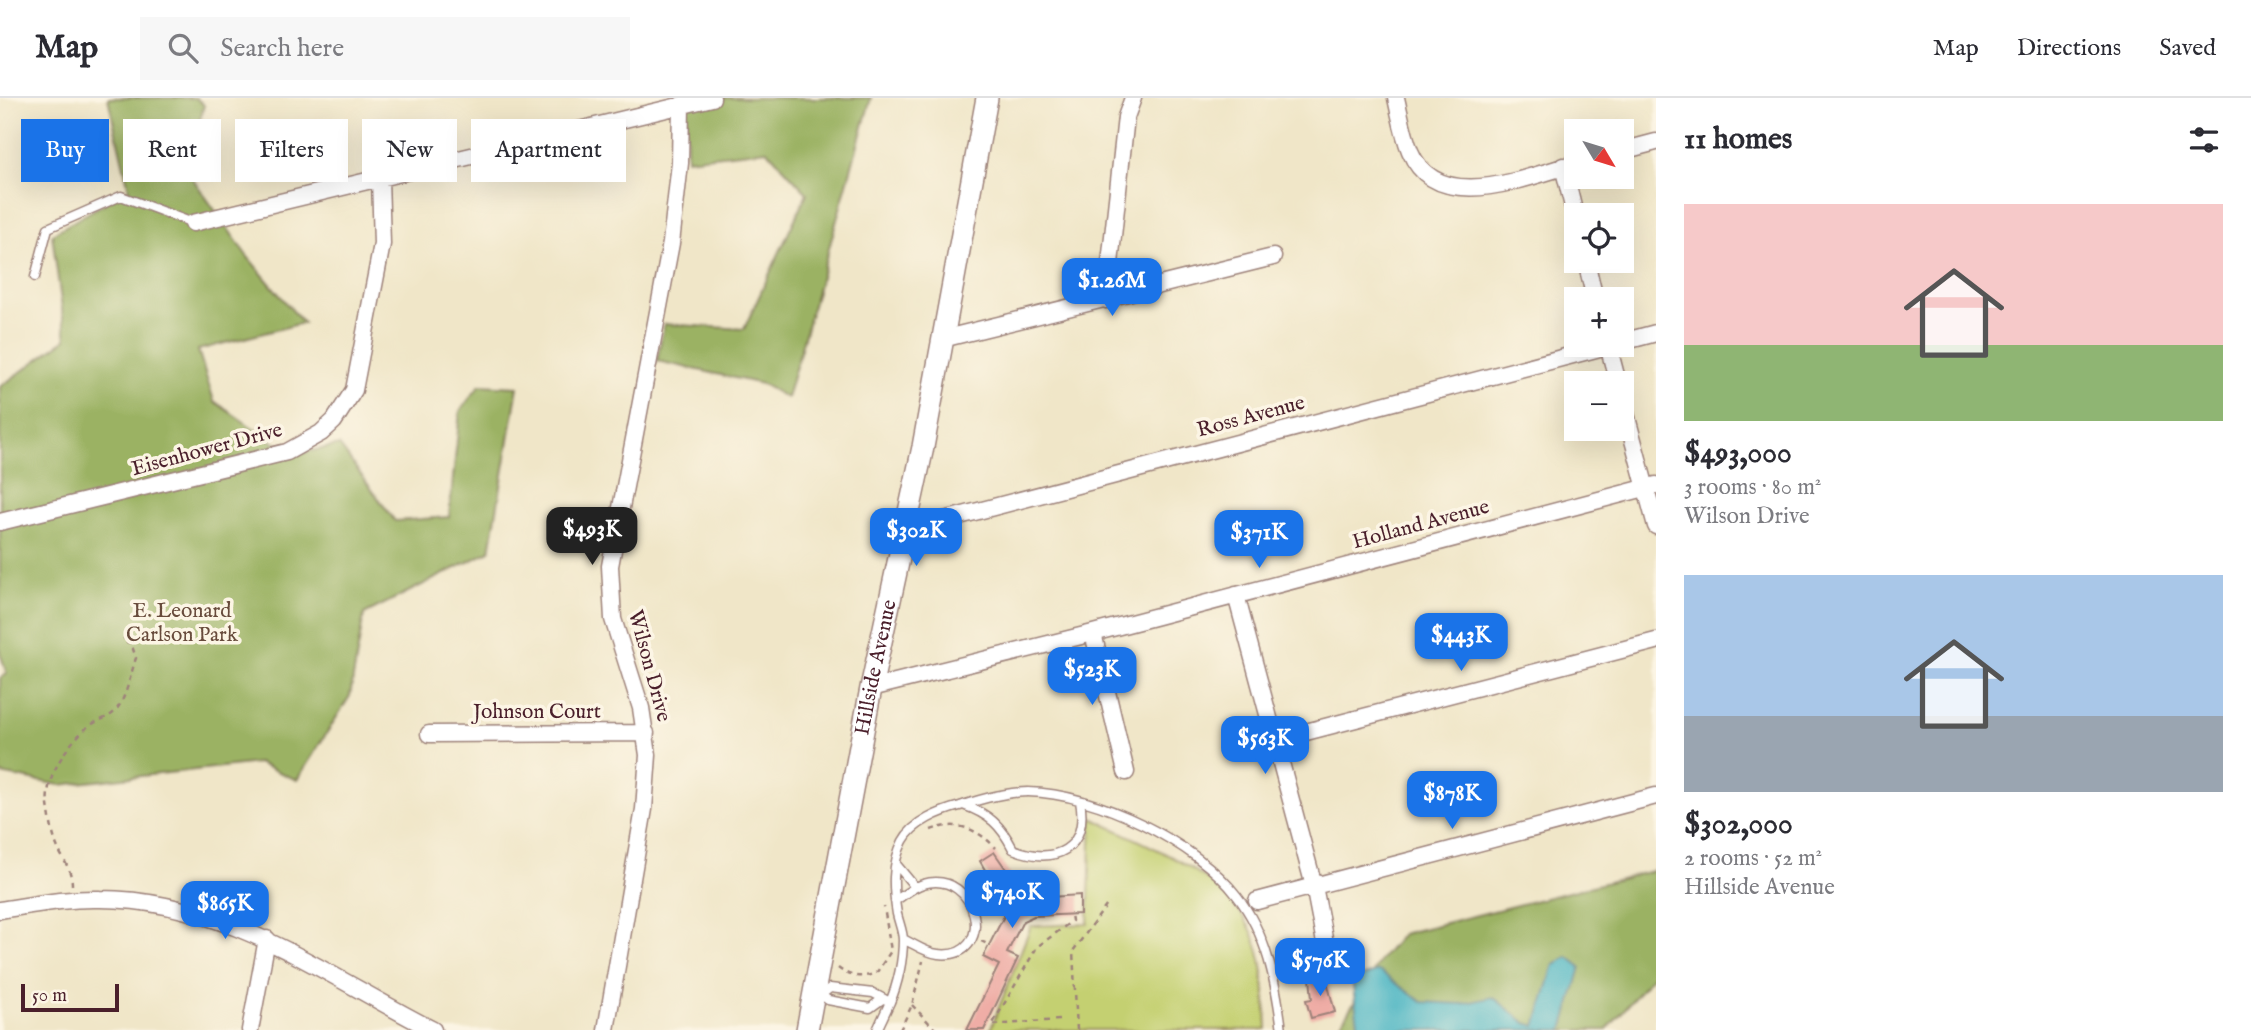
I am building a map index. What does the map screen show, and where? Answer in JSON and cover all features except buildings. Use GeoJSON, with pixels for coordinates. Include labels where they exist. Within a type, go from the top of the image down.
{"type":"FeatureCollection","features":[{"type":"Feature","properties":{"kind":"main road","name":"Hillside Avenue"},"geometry":{"type":"LineString","coordinates":[[807,1030],[817,994],[871,688],[902,531],[923,447],[987,98]]}},
{"type":"Feature","properties":{"kind":"street"},"geometry":{"type":"LineString","coordinates":[[457,159],[712,98]]}},
{"type":"Feature","properties":{"kind":"street"},"geometry":{"type":"LineString","coordinates":[[1106,300],[1126,117],[1133,98]]}},
{"type":"Feature","properties":{"kind":"street"},"geometry":{"type":"LineString","coordinates":[[1396,98],[1410,151],[1427,174],[1439,182],[1454,188],[1479,188],[1564,167]]}},
{"type":"Feature","properties":{"kind":"street","name":"Wilson Drive"},"geometry":{"type":"LineString","coordinates":[[607,1030],[644,809],[648,768],[646,733],[613,619],[610,566],[671,243],[680,163],[681,105]]}},
{"type":"Feature","properties":{"kind":"street"},"geometry":{"type":"LineString","coordinates":[[1634,148],[1656,142]]}},
{"type":"Feature","properties":{"kind":"street"},"geometry":{"type":"LineString","coordinates":[[193,223],[363,182]]}},
{"type":"Feature","properties":{"kind":"street","name":"Eisenhower Drive"},"geometry":{"type":"LineString","coordinates":[[0,522],[287,452],[321,433],[346,406],[360,373],[382,244],[380,182]]}},
{"type":"Feature","properties":{"kind":"street"},"geometry":{"type":"LineString","coordinates":[[942,339],[1273,257]]}},
{"type":"Feature","properties":{"kind":"street"},"geometry":{"type":"LineString","coordinates":[[1634,339],[1656,333]]}},
{"type":"Feature","properties":{"kind":"street","name":"Ross Avenue"},"geometry":{"type":"LineString","coordinates":[[902,531],[1564,357]]}},
{"type":"Feature","properties":{"kind":"street"},"geometry":{"type":"LineString","coordinates":[[1634,435],[1651,486],[1656,526]]}},
{"type":"Feature","properties":{"kind":"street","name":"Holland Avenue"},"geometry":{"type":"LineString","coordinates":[[871,688],[1236,596],[1651,486]]}},
{"type":"Feature","properties":{"kind":"street"},"geometry":{"type":"LineString","coordinates":[[1236,596],[1314,886],[1326,948]]}},
{"type":"Feature","properties":{"kind":"street"},"geometry":{"type":"LineString","coordinates":[[1093,633],[1126,772]]}},
{"type":"Feature","properties":{"kind":"street"},"geometry":{"type":"LineString","coordinates":[[1275,740],[1656,641]]}},
{"type":"Feature","properties":{"kind":"street","name":"Johnson Court"},"geometry":{"type":"LineString","coordinates":[[429,734],[646,733]]}},
{"type":"Feature","properties":{"kind":"street"},"geometry":{"type":"LineString","coordinates":[[1257,901],[1656,796]]}},
{"type":"Feature","properties":{"kind":"street"},"geometry":{"type":"LineString","coordinates":[[0,910],[78,899],[136,900],[175,907],[218,919],[267,939],[433,1030]]}},
{"type":"Feature","properties":{"kind":"street"},"geometry":{"type":"LineString","coordinates":[[250,1030],[267,939]]}},
{"type":"Feature","properties":{"kind":"lane"},"geometry":{"type":"LineString","coordinates":[[35,277],[48,228],[121,196],[193,223]]}},
{"type":"Feature","properties":{"kind":"lane"},"geometry":{"type":"LineString","coordinates":[[877,1030],[886,1001],[896,987],[903,939],[892,878],[903,841],[914,829],[940,812],[1028,792],[1080,801],[1145,826],[1181,848],[1237,895],[1269,957],[1276,984],[1282,1030]]}},
{"type":"Feature","properties":{"kind":"lane"},"geometry":{"type":"LineString","coordinates":[[963,805],[988,813],[1005,833],[1013,849],[1042,858],[1057,856],[1072,845],[1084,819],[1080,801]]}},
{"type":"Feature","properties":{"kind":"lane"},"geometry":{"type":"LineString","coordinates":[[896,864],[915,887]]}},
{"type":"Feature","properties":{"kind":"lane"},"geometry":{"type":"LineString","coordinates":[[895,901],[915,887],[931,883],[953,888],[971,904],[977,925],[972,937],[952,952],[929,952],[903,939]]}},
{"type":"Feature","properties":{"kind":"lane"},"geometry":{"type":"LineString","coordinates":[[817,994],[830,988],[873,993],[886,1001]]}},
{"type":"Feature","properties":{"kind":"lane"},"geometry":{"type":"LineString","coordinates":[[817,994],[828,1000],[870,1008],[886,1001]]}},
{"type":"Feature","properties":{"kind":"path"},"geometry":{"type":"LineString","coordinates":[[78,899],[71,890],[71,874],[57,847],[48,805],[50,792],[67,748],[86,728],[112,714],[127,693],[129,676],[136,658],[131,643],[123,642],[125,637]]}},
{"type":"Feature","properties":{"kind":"path"},"geometry":{"type":"LineString","coordinates":[[921,836],[942,826],[958,826],[982,834],[996,848]]}},
{"type":"Feature","properties":{"kind":"path"},"geometry":{"type":"LineString","coordinates":[[838,968],[848,975],[869,975],[877,972],[889,955],[884,902]]}},
{"type":"Feature","properties":{"kind":"path"},"geometry":{"type":"LineString","coordinates":[[1077,1030],[1073,951],[1109,902]]}},
{"type":"Feature","properties":{"kind":"path"},"geometry":{"type":"LineString","coordinates":[[990,1030],[1037,947],[1072,921],[1071,914]]}},
{"type":"Feature","properties":{"kind":"path"},"geometry":{"type":"LineString","coordinates":[[974,950],[982,940],[989,945]]}},
{"type":"Feature","properties":{"kind":"path"},"geometry":{"type":"LineString","coordinates":[[900,1030],[912,1005],[922,964],[928,959]]}},
{"type":"Feature","properties":{"kind":"path"},"geometry":{"type":"LineString","coordinates":[[912,1005],[934,1029]]}},
{"type":"Feature","properties":{"kind":"path"},"geometry":{"type":"LineString","coordinates":[[992,1025],[1059,1020]]}},
{"type":"Feature","properties":{"kind":"green space"},"geometry":{"type":"Polygon","coordinates":[[[108,98],[196,98],[204,105],[200,119],[123,119],[123,163],[108,98]]]}},
{"type":"Feature","properties":{"kind":"green space"},"geometry":{"type":"Polygon","coordinates":[[[693,98],[871,98],[787,398],[762,384],[657,361],[664,324],[744,329],[807,193],[767,150],[687,159],[686,104],[693,98]]]}},
{"type":"Feature","properties":{"kind":"green space","name":"E. Leonard Carlson Park"},"geometry":{"type":"Polygon","coordinates":[[[127,182],[195,182],[247,256],[303,323],[198,350],[214,401],[292,455],[339,445],[395,521],[449,517],[460,411],[480,385],[518,387],[490,551],[364,614],[350,696],[297,780],[258,763],[60,785],[0,774],[0,678],[7,674],[0,653],[0,387],[66,339],[52,234],[129,189],[127,182]]]}},
{"type":"Feature","properties":{"kind":"green space"},"geometry":{"type":"Polygon","coordinates":[[[1092,818],[1195,871],[1218,888],[1237,908],[1252,932],[1261,960],[1267,1030],[990,1030],[1031,926],[1088,924],[1092,818]]]}},
{"type":"Feature","properties":{"kind":"green space"},"geometry":{"type":"Polygon","coordinates":[[[1656,870],[1656,972],[1607,1030],[1337,1030],[1381,959],[1402,934],[1656,870]]]}},
{"type":"Feature","properties":{"kind":"water"},"geometry":{"type":"Polygon","coordinates":[[[1568,957],[1581,967],[1563,1030],[1359,1030],[1352,980],[1379,971],[1422,1002],[1462,1004],[1493,997],[1526,1023],[1536,1026],[1554,964],[1568,957]]]}}]}
